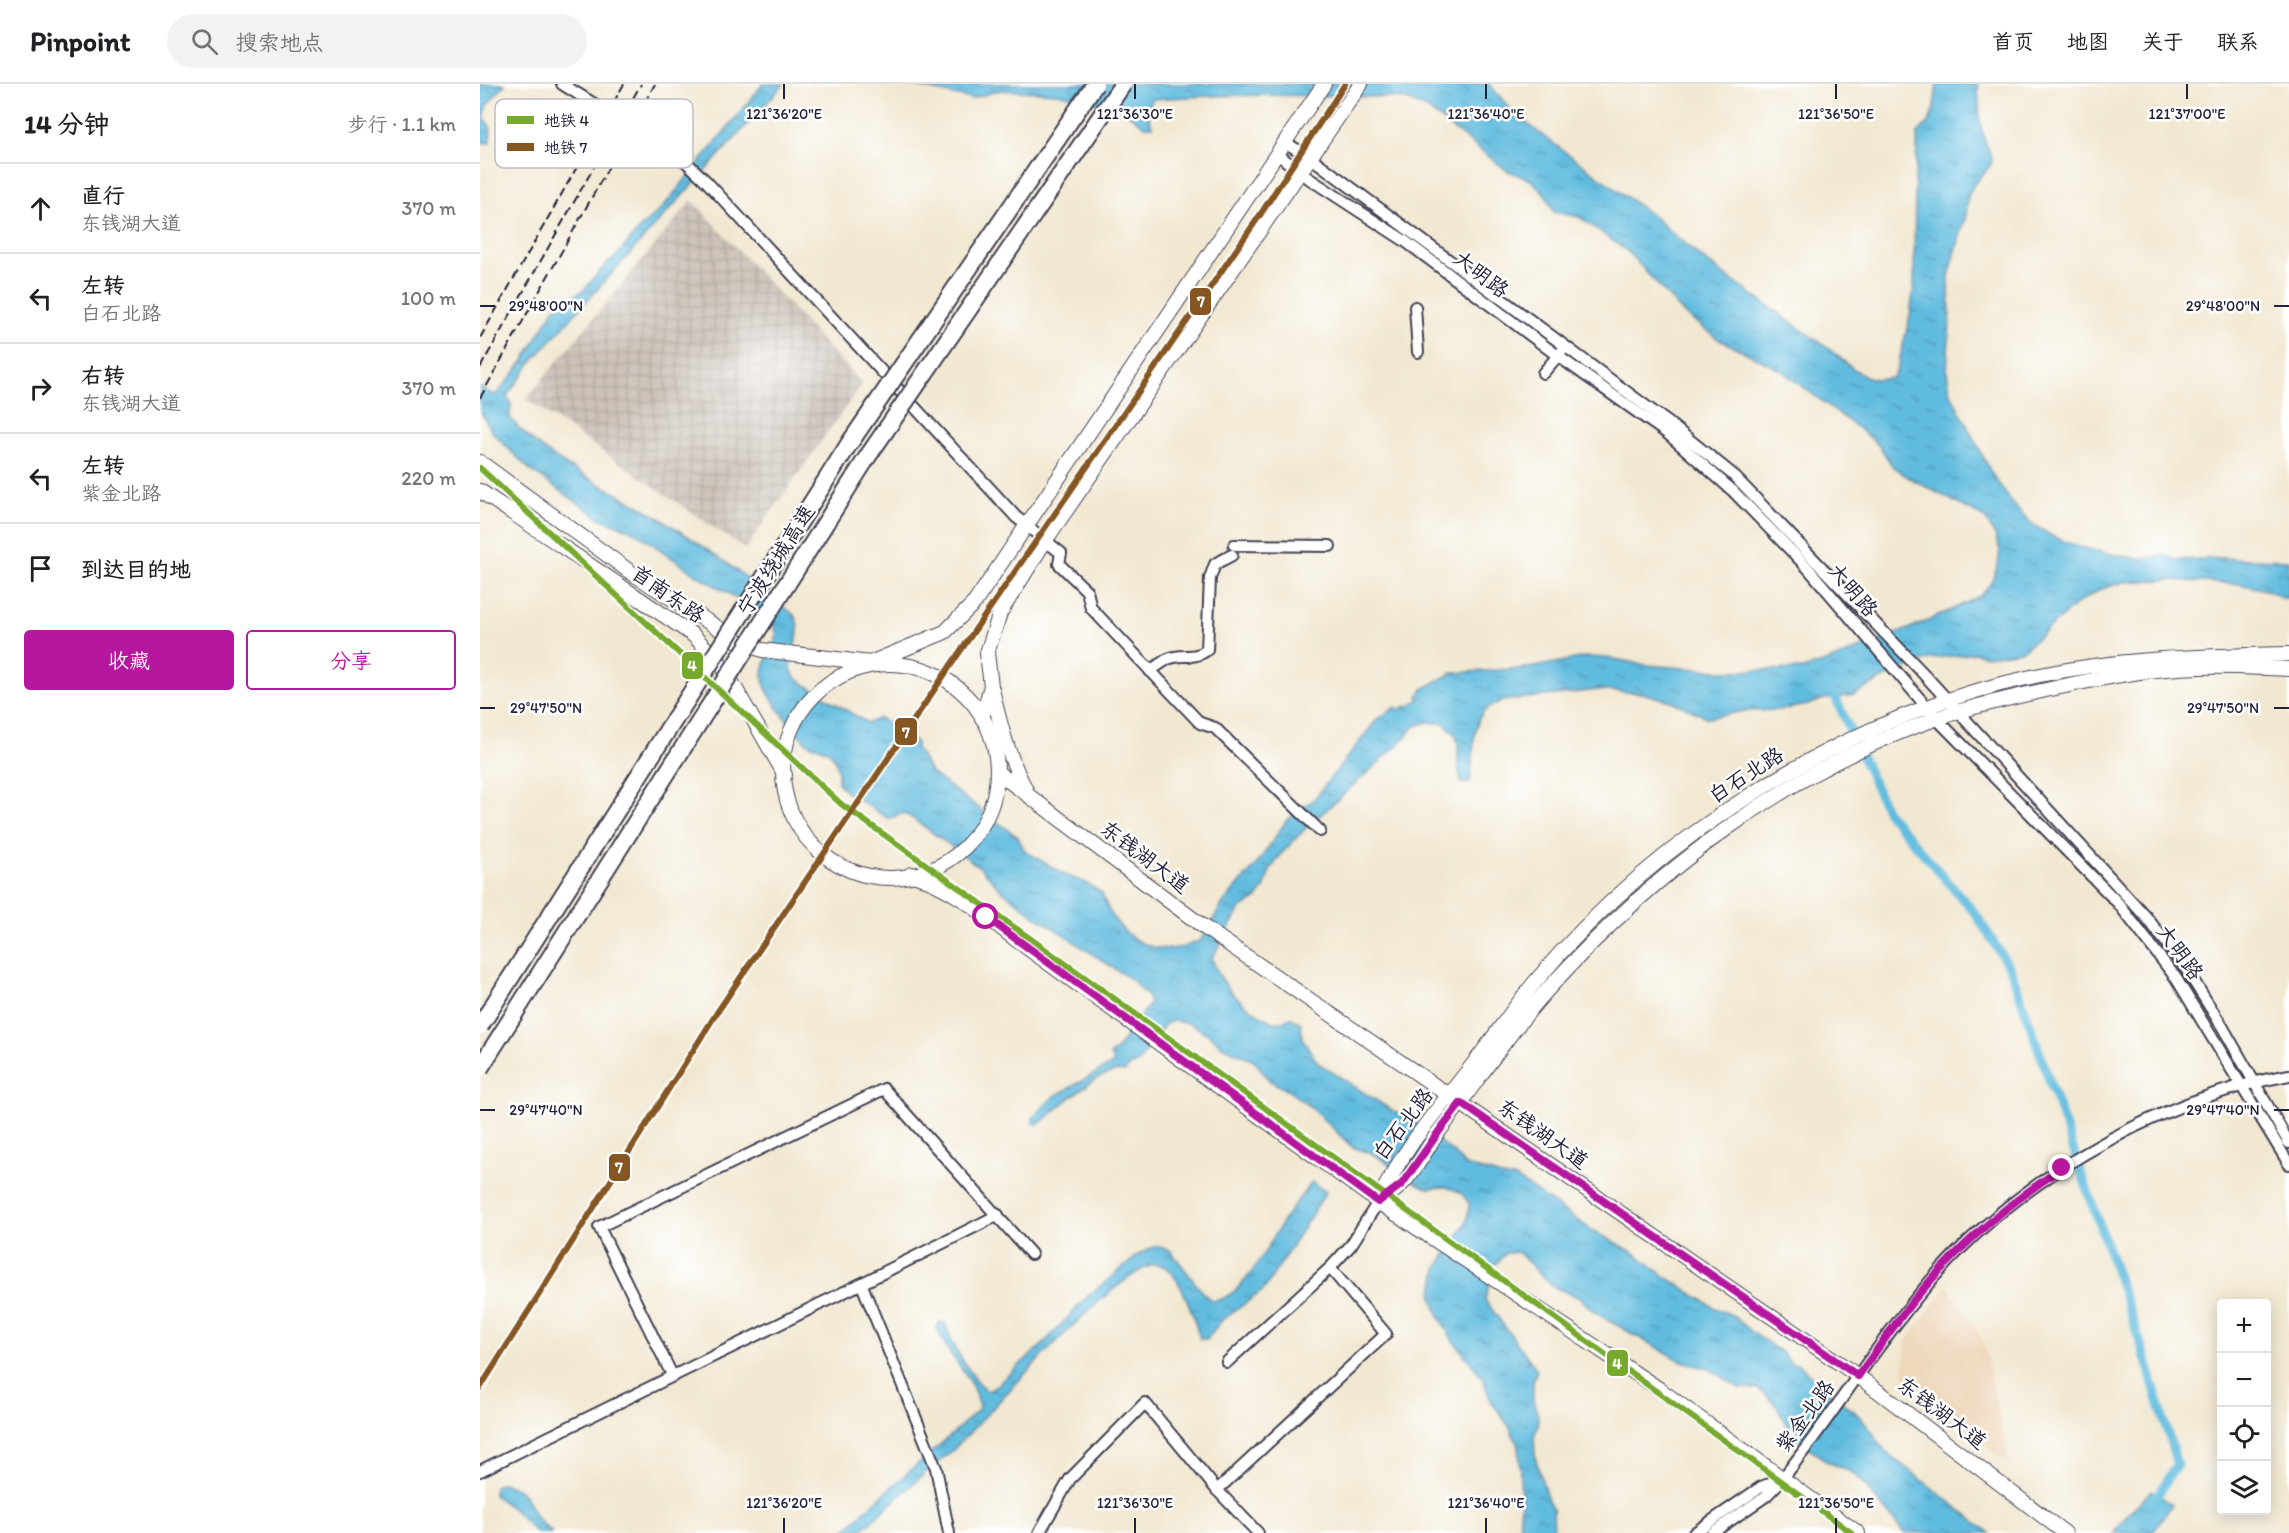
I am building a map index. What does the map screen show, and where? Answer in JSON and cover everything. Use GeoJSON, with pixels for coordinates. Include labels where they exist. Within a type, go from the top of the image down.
{"type":"FeatureCollection","features":[{"type":"Feature","properties":{"kind":"highway","name":"宁波绕城高速"},"geometry":{"type":"LineString","coordinates":[[480,1026],[849,444],[1095,84]]}},
{"type":"Feature","properties":{"kind":"highway","name":"宁波绕城高速"},"geometry":{"type":"LineString","coordinates":[[480,1068],[868,456],[1123,84]]}},
{"type":"Feature","properties":{"kind":"main road"},"geometry":{"type":"LineString","coordinates":[[870,663],[920,666],[956,686],[982,718],[993,745],[997,772],[992,806],[973,839],[948,860],[911,874],[888,878],[858,875],[825,860],[801,837],[790,804],[785,775],[789,737],[804,706],[825,682],[870,663],[945,632],[975,602],[1324,84]]}},
{"type":"Feature","properties":{"kind":"main road"},"geometry":{"type":"LineString","coordinates":[[1031,799],[1011,759],[991,686],[987,653],[1000,613],[1045,541],[1361,84]]}},
{"type":"Feature","properties":{"kind":"main road","name":"首南东路"},"geometry":{"type":"LineString","coordinates":[[480,462],[629,571],[738,640],[762,650],[870,663]]}},
{"type":"Feature","properties":{"kind":"main road","name":"首南东路"},"geometry":{"type":"LineString","coordinates":[[480,491],[693,635],[722,665],[785,775]]}},
{"type":"Feature","properties":{"kind":"main road","name":"白石北路"},"geometry":{"type":"LineString","coordinates":[[1378,1202],[1402,1184],[1440,1130],[1456,1100],[1535,982],[1581,932],[1656,864],[1722,815],[1790,771],[1831,748],[1927,706],[2030,677],[2084,667],[2195,656],[2289,654]]}},
{"type":"Feature","properties":{"kind":"main road","name":"白石北路"},"geometry":{"type":"LineString","coordinates":[[1378,1202],[1391,1174],[1427,1123],[1456,1100],[1547,990],[1626,911],[1699,849],[1807,777],[1874,744],[1937,719],[2065,686],[2140,672],[2199,667],[2289,669]]}},
{"type":"Feature","properties":{"kind":"main road"},"geometry":{"type":"LineString","coordinates":[[982,718],[991,686]]}},
{"type":"Feature","properties":{"kind":"main road","name":"东钱湖大道"},"geometry":{"type":"LineString","coordinates":[[997,772],[1229,945],[1858,1376],[2065,1533]]}},
{"type":"Feature","properties":{"kind":"main road"},"geometry":{"type":"LineString","coordinates":[[911,874],[933,881],[964,899],[1015,939],[1378,1202],[1659,1389],[1858,1533]]}},
{"type":"Feature","properties":{"kind":"street"},"geometry":{"type":"LineString","coordinates":[[562,84],[586,99]]}},
{"type":"Feature","properties":{"kind":"street","name":"大明路"},"geometry":{"type":"LineString","coordinates":[[1280,148],[1310,157],[1668,434],[1733,491],[1807,567],[1937,719],[2118,903],[2176,978],[2289,1164]]}},
{"type":"Feature","properties":{"kind":"street","name":"大明路"},"geometry":{"type":"LineString","coordinates":[[1280,148],[1299,172],[1405,241],[1561,352],[1666,420],[1732,474],[1920,669],[2147,918],[2183,964],[2255,1082],[2289,1143]]}},
{"type":"Feature","properties":{"kind":"street"},"geometry":{"type":"LineString","coordinates":[[692,168],[1025,525],[1060,553],[1059,564],[1087,591],[1091,608],[1150,671],[1200,723],[1215,728],[1316,827]]}},
{"type":"Feature","properties":{"kind":"street"},"geometry":{"type":"LineString","coordinates":[[1415,307],[1418,352]]}},
{"type":"Feature","properties":{"kind":"street"},"geometry":{"type":"LineString","coordinates":[[1543,374],[1561,352]]}},
{"type":"Feature","properties":{"kind":"street"},"geometry":{"type":"LineString","coordinates":[[1150,671],[1167,659],[1199,656],[1207,650],[1210,578],[1215,564],[1233,550],[1330,546]]}},
{"type":"Feature","properties":{"kind":"street","name":"紫金北路"},"geometry":{"type":"LineString","coordinates":[[1712,1533],[1766,1496],[1783,1478],[1918,1295],[2006,1208],[2062,1168],[2142,1123],[2255,1082],[2289,1075]]}},
{"type":"Feature","properties":{"kind":"street"},"geometry":{"type":"LineString","coordinates":[[672,1375],[599,1227],[885,1089],[1031,1254]]}},
{"type":"Feature","properties":{"kind":"street"},"geometry":{"type":"LineString","coordinates":[[1227,1362],[1330,1268],[1351,1245],[1378,1202]]}},
{"type":"Feature","properties":{"kind":"street"},"geometry":{"type":"LineString","coordinates":[[480,1471],[672,1375],[862,1285],[998,1215]]}},
{"type":"Feature","properties":{"kind":"street"},"geometry":{"type":"LineString","coordinates":[[1217,1490],[1386,1334],[1330,1268]]}},
{"type":"Feature","properties":{"kind":"street"},"geometry":{"type":"LineString","coordinates":[[862,1285],[936,1468],[949,1533]]}},
{"type":"Feature","properties":{"kind":"street"},"geometry":{"type":"LineString","coordinates":[[1039,1533],[1070,1479],[1145,1403],[1217,1490],[1258,1533]]}},
{"type":"Feature","properties":{"kind":"street"},"geometry":{"type":"LineString","coordinates":[[1694,1533],[1761,1487],[1783,1478]]}},
{"type":"Feature","properties":{"kind":"shaded area"},"geometry":{"type":"Polygon","coordinates":[[[692,200],[862,384],[745,549],[526,399],[692,200]]]}},
{"type":"Feature","properties":{"kind":"shaded area"},"geometry":{"type":"Polygon","coordinates":[[[1948,1285],[1983,1341],[2010,1465],[1904,1376],[1905,1342],[1948,1285]]]}},
{"type":"Feature","properties":{"kind":"water"},"geometry":{"type":"Polygon","coordinates":[[[480,84],[505,84],[487,105],[484,118],[491,128],[490,143],[480,142],[480,84]]]}},
{"type":"Feature","properties":{"kind":"water"},"geometry":{"type":"Polygon","coordinates":[[[763,84],[784,84],[534,359],[507,396],[511,403],[510,418],[525,434],[559,461],[673,526],[743,575],[793,614],[798,628],[791,660],[794,676],[868,723],[880,718],[916,742],[916,748],[931,773],[1018,837],[1025,851],[1067,876],[1084,882],[1102,893],[1113,916],[1130,935],[1152,947],[1164,949],[1200,941],[1223,903],[1257,864],[1286,821],[1315,798],[1378,718],[1396,707],[1399,710],[1405,706],[1408,707],[1419,699],[1418,696],[1424,688],[1452,673],[1529,668],[1585,657],[1609,658],[1646,665],[1724,671],[1803,669],[1928,621],[1980,596],[1991,583],[1998,565],[2000,550],[1985,518],[1893,467],[1880,447],[1867,435],[1779,369],[1720,340],[1685,315],[1627,251],[1579,217],[1554,212],[1545,194],[1531,180],[1508,171],[1427,109],[1407,100],[1390,97],[1272,95],[1153,99],[1147,111],[1152,126],[1145,126],[1117,108],[1057,93],[1000,90],[971,99],[906,84],[1489,84],[1513,112],[1653,216],[1714,267],[1827,347],[1859,373],[1881,379],[1892,378],[1897,370],[1910,316],[1914,285],[1915,177],[1918,133],[1930,120],[1937,84],[1978,84],[1980,122],[1992,157],[1991,165],[1974,184],[1968,196],[1966,215],[1949,276],[1950,320],[1947,371],[1950,392],[1992,474],[2012,503],[2032,524],[2073,545],[2141,559],[2166,555],[2175,560],[2219,558],[2289,560],[2289,598],[2282,598],[2270,591],[2240,584],[2169,580],[2124,582],[2099,590],[2078,603],[2022,651],[1987,656],[1976,653],[1929,659],[1884,678],[1854,695],[1824,699],[1808,705],[1781,710],[1744,711],[1708,718],[1673,702],[1642,693],[1599,690],[1501,701],[1485,710],[1479,718],[1475,733],[1470,783],[1461,783],[1456,735],[1445,724],[1428,722],[1415,726],[1397,746],[1305,829],[1282,853],[1270,870],[1264,889],[1256,899],[1240,909],[1212,958],[1222,979],[1236,997],[1275,1023],[1291,1018],[1301,1023],[1302,1038],[1318,1063],[1391,1110],[1409,1118],[1453,1152],[1465,1165],[1508,1178],[1516,1178],[1592,1230],[1636,1254],[1666,1277],[1715,1308],[1732,1315],[1783,1353],[1791,1363],[1800,1365],[1821,1387],[1853,1410],[1866,1423],[1886,1452],[1990,1533],[1904,1533],[1855,1474],[1826,1461],[1792,1434],[1778,1408],[1758,1389],[1739,1388],[1711,1370],[1679,1360],[1606,1319],[1593,1311],[1580,1298],[1552,1286],[1518,1252],[1506,1253],[1495,1265],[1485,1300],[1537,1370],[1533,1382],[1533,1400],[1538,1416],[1534,1437],[1535,1456],[1548,1501],[1553,1509],[1554,1533],[1519,1533],[1521,1501],[1519,1448],[1510,1428],[1491,1401],[1482,1377],[1450,1336],[1432,1297],[1437,1268],[1467,1221],[1469,1203],[1461,1193],[1447,1187],[1427,1188],[1375,1155],[1352,1147],[1312,1108],[1270,1081],[1254,1060],[1222,1046],[1210,1035],[1189,1023],[1173,1021],[1165,1024],[1138,1063],[1131,1065],[1125,1072],[1104,1075],[1080,1090],[1039,1124],[1033,1124],[1033,1117],[1053,1097],[1114,1063],[1110,1055],[1118,1048],[1150,1003],[1147,996],[1133,981],[1034,915],[1000,889],[982,869],[912,818],[903,813],[889,819],[846,792],[838,783],[837,768],[831,754],[805,741],[781,712],[765,686],[764,668],[777,635],[774,626],[736,598],[694,573],[635,532],[600,518],[530,470],[492,432],[480,410],[480,387],[493,395],[498,393],[523,362],[554,309],[585,289],[640,228],[663,207],[763,84]]]}},
{"type":"Feature","properties":{"kind":"water"},"geometry":{"type":"Polygon","coordinates":[[[1312,1182],[1326,1192],[1264,1290],[1222,1320],[1207,1339],[1200,1339],[1186,1297],[1174,1276],[1160,1265],[1142,1270],[1086,1313],[951,1452],[858,1533],[842,1533],[979,1409],[977,1398],[967,1377],[941,1338],[937,1327],[940,1322],[945,1323],[962,1359],[987,1391],[1041,1346],[1089,1295],[1141,1253],[1156,1246],[1170,1250],[1203,1293],[1212,1301],[1224,1298],[1247,1279],[1289,1212],[1312,1182]]]}},
{"type":"Feature","properties":{"kind":"water"},"geometry":{"type":"Polygon","coordinates":[[[502,1483],[522,1493],[538,1519],[552,1533],[536,1533],[514,1510],[494,1495],[494,1486],[502,1483]]]}},
{"type":"Feature","properties":{"kind":"water"},"geometry":{"type":"Polygon","coordinates":[[[2152,1490],[2172,1505],[2152,1533],[2114,1533],[2124,1518],[2152,1490]]]}},
{"type":"Feature","properties":{"kind":"waterway"},"geometry":{"type":"LineString","coordinates":[[1831,688],[1887,812],[1975,913],[2011,970],[2142,1347],[2177,1464],[2153,1503]]}},
{"type":"Feature","properties":{"kind":"railway"},"geometry":{"type":"LineString","coordinates":[[615,99],[624,84]]}},
{"type":"Feature","properties":{"kind":"railway"},"geometry":{"type":"LineString","coordinates":[[632,99],[641,84]]}},
{"type":"Feature","properties":{"kind":"railway"},"geometry":{"type":"LineString","coordinates":[[647,99],[655,84]]}},
{"type":"Feature","properties":{"kind":"railway"},"geometry":{"type":"LineString","coordinates":[[480,338],[576,168]]}},
{"type":"Feature","properties":{"kind":"railway"},"geometry":{"type":"LineString","coordinates":[[480,368],[593,168]]}},
{"type":"Feature","properties":{"kind":"railway"},"geometry":{"type":"LineString","coordinates":[[480,398],[608,168]]}},
{"type":"Feature","properties":{"kind":"metro line","name":"7"},"geometry":{"type":"LineString","coordinates":[[480,1388],[716,1014],[957,656],[1260,215],[1345,84]]}},
{"type":"Feature","properties":{"kind":"metro line","name":"4"},"geometry":{"type":"LineString","coordinates":[[480,468],[841,804],[1101,989],[1852,1533]]}},
{"type":"Feature","properties":{"kind":"route"},"geometry":{"type":"LineString","coordinates":[[986,917],[1378,1202],[1402,1184],[1461,1103],[1858,1376],[1918,1295],[1945,1266],[2006,1208],[2062,1168]]}}]}
